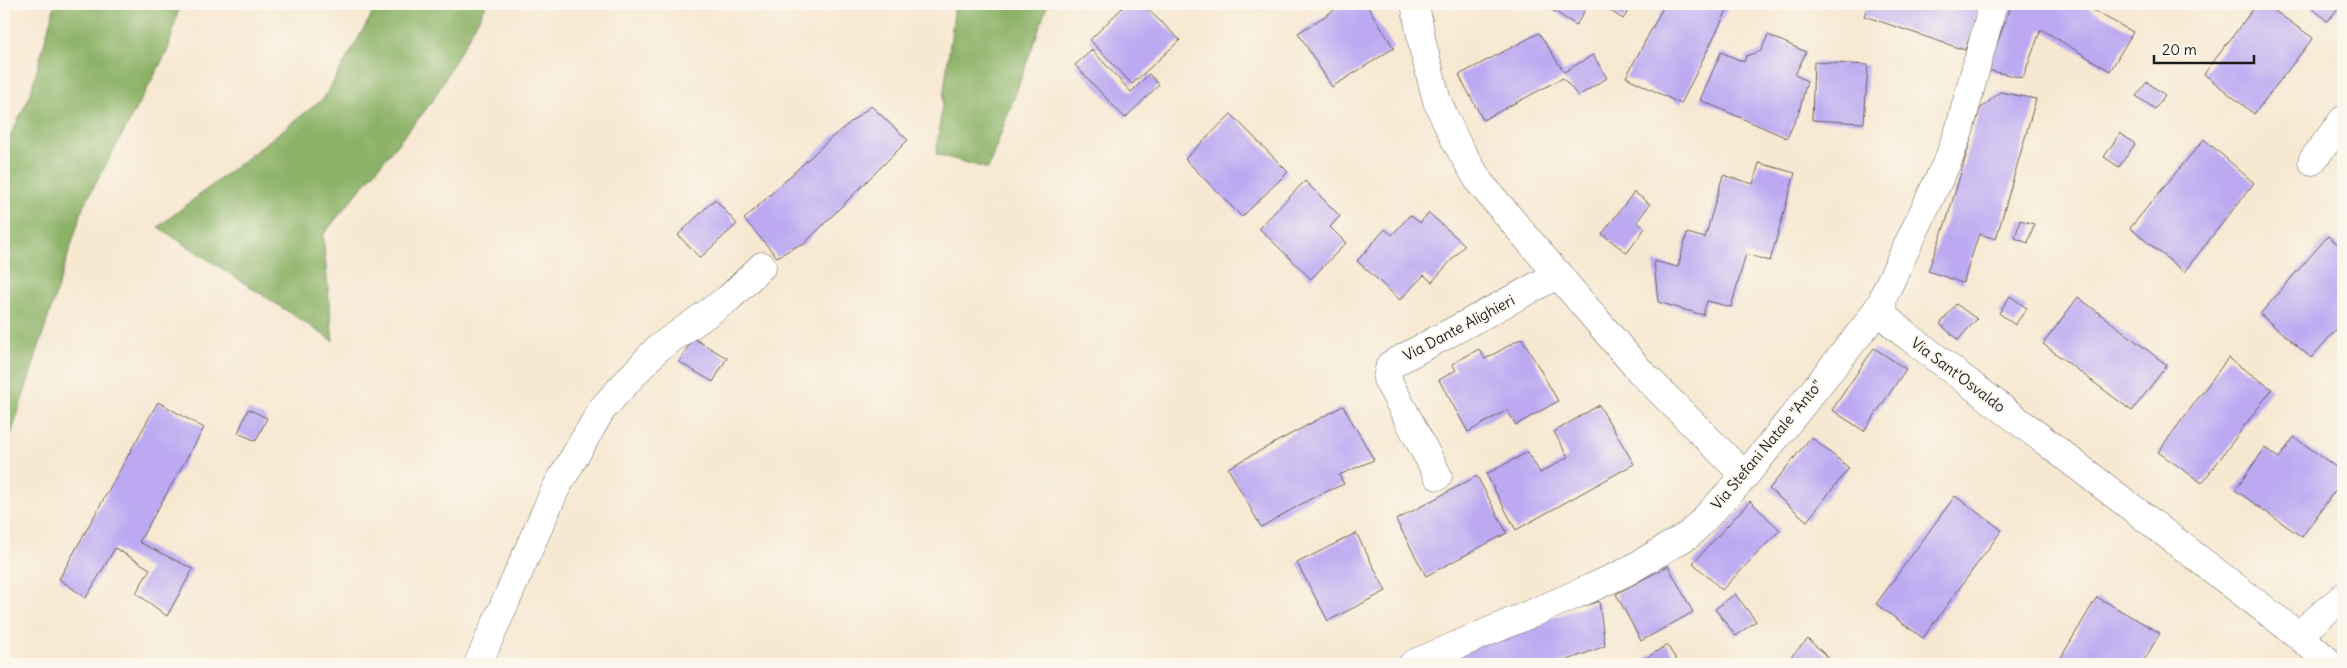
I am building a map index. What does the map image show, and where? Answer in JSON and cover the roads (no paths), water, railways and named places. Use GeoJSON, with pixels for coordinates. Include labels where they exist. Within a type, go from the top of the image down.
{"type":"FeatureCollection","features":[{"type":"Feature","properties":{"kind":"street"},"geometry":{"type":"LineString","coordinates":[[1415,4],[1423,47],[1437,101],[1456,142],[1480,183],[1639,370],[1745,476]]}},
{"type":"Feature","properties":{"kind":"street"},"geometry":{"type":"LineString","coordinates":[[1882,302],[1948,160],[1959,131],[1993,4]]}},
{"type":"Feature","properties":{"kind":"street"},"geometry":{"type":"LineString","coordinates":[[2312,161],[2343,120]]}},
{"type":"Feature","properties":{"kind":"street"},"geometry":{"type":"LineString","coordinates":[[478,664],[555,490],[602,409],[657,349],[729,298],[762,266]]}},
{"type":"Feature","properties":{"kind":"street","name":"Via Dante Alighieri"},"geometry":{"type":"LineString","coordinates":[[1438,476],[1387,378],[1390,365],[1559,274]]}},
{"type":"Feature","properties":{"kind":"street","name":"Via Stefani Natale \"Anto\""},"geometry":{"type":"LineString","coordinates":[[1413,664],[1626,572],[1690,534],[1745,476],[1868,323],[1882,302]]}},
{"type":"Feature","properties":{"kind":"street","name":"Via Sant'Osvaldo"},"geometry":{"type":"LineString","coordinates":[[1882,302],[1883,313],[1887,319],[1908,338],[2298,635],[2331,664]]}},
{"type":"Feature","properties":{"kind":"street"},"geometry":{"type":"LineString","coordinates":[[2298,635],[2343,597]]}}]}
